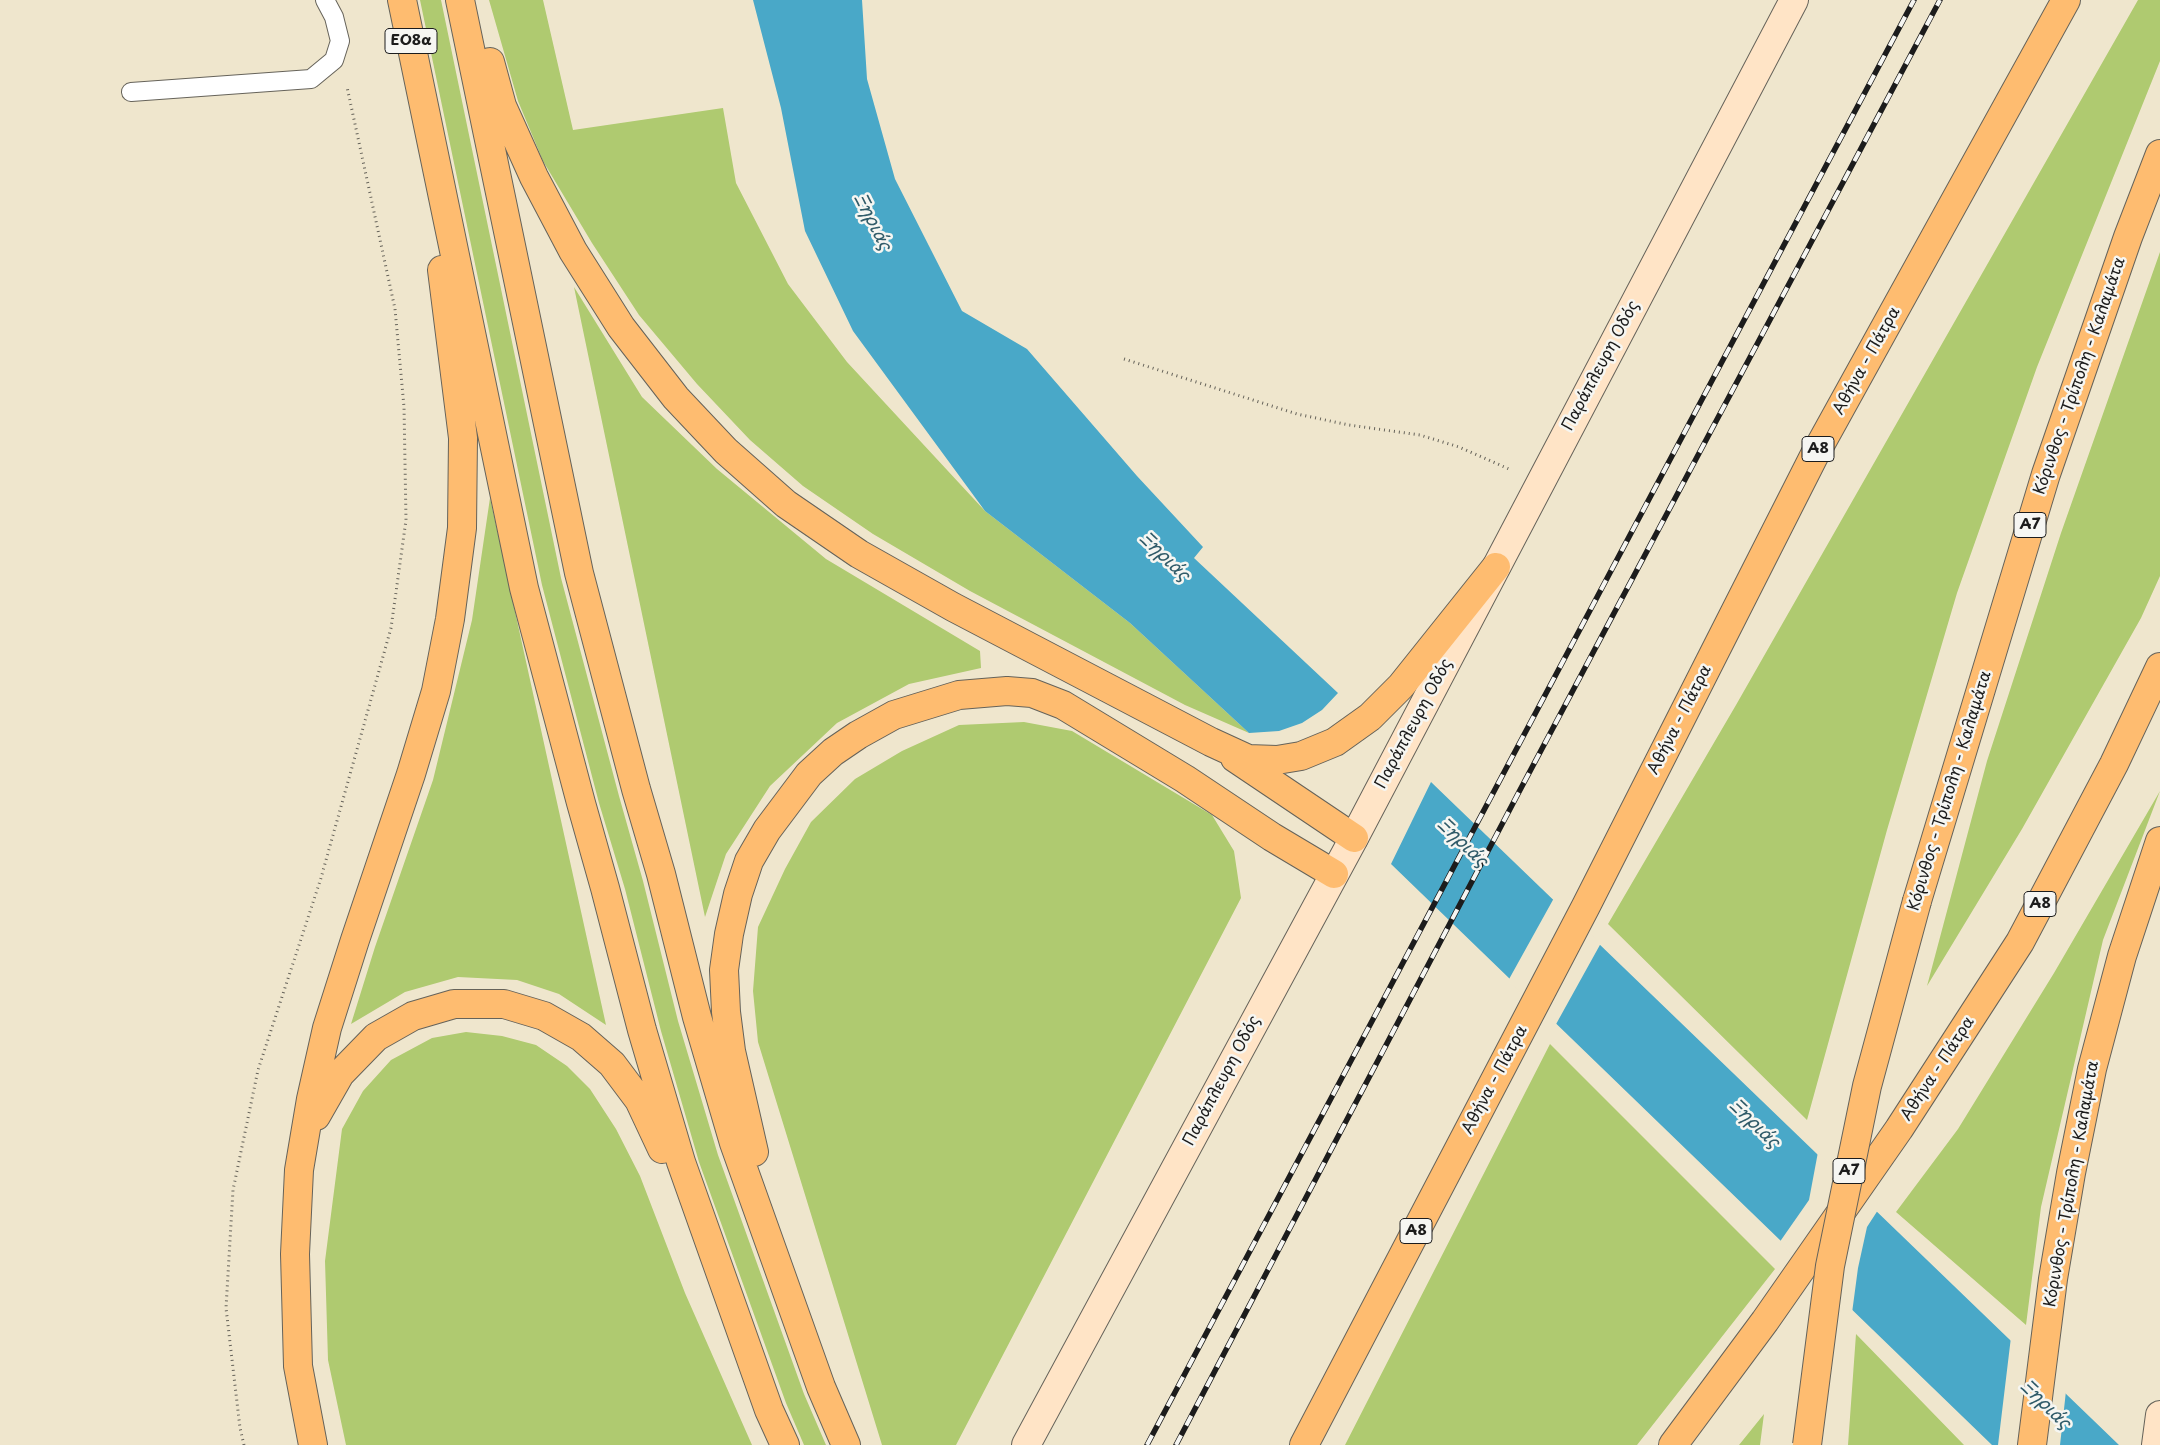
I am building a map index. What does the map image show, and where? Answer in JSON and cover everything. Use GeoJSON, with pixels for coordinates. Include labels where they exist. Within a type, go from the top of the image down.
{"type":"FeatureCollection","features":[{"type":"Feature","properties":{"kind":"highway","name":"ΕΟ8α"},"geometry":{"type":"LineString","coordinates":[[402,0],[420,82]]}},
{"type":"Feature","properties":{"kind":"highway"},"geometry":{"type":"LineString","coordinates":[[460,0],[579,573],[714,1079],[734,1143],[822,1387],[846,1445]]}},
{"type":"Feature","properties":{"kind":"highway"},"geometry":{"type":"LineString","coordinates":[[473,0],[502,106],[534,177],[573,251],[621,327],[676,398],[726,452],[786,504],[859,554],[953,607],[1211,742],[1248,759],[1277,760],[1301,756],[1335,742],[1370,717],[1401,686],[1496,567]]}},
{"type":"Feature","properties":{"kind":"highway","name":"Αθήνα - Πάτρα"},"geometry":{"type":"LineString","coordinates":[[1304,1445],[1586,906],[1814,456],[2066,0]]}},
{"type":"Feature","properties":{"kind":"highway"},"geometry":{"type":"LineString","coordinates":[[313,1445],[298,1366],[295,1254],[300,1170],[311,1099],[327,1028],[412,774],[436,691],[450,619],[462,528],[464,438],[420,82]]}},
{"type":"Feature","properties":{"kind":"highway"},"geometry":{"type":"LineString","coordinates":[[420,82],[527,598],[660,1093],[681,1162],[729,1299],[769,1410],[784,1445]]}},
{"type":"Feature","properties":{"kind":"highway","name":"Κόρινθος - Τρίπολη - Καλαμάτα"},"geometry":{"type":"LineString","coordinates":[[1807,1445],[1830,1266],[1866,1086],[1917,901],[2046,474],[2128,238],[2160,154]]}},
{"type":"Feature","properties":{"kind":"highway","name":"Αθήνα - Πάτρα"},"geometry":{"type":"LineString","coordinates":[[1673,1445],[1765,1321],[1899,1128],[2020,942],[2114,764],[2160,667]]}},
{"type":"Feature","properties":{"kind":"highway"},"geometry":{"type":"LineString","coordinates":[[782,1276],[731,1051],[724,970],[732,918],[749,861],[785,803],[809,774],[834,752],[858,735],[894,716],[929,703],[959,695],[982,692],[1032,693],[1063,705],[1185,779],[1272,837],[1334,874]]}},
{"type":"Feature","properties":{"kind":"highway"},"geometry":{"type":"LineString","coordinates":[[1211,742],[1354,838]]}},
{"type":"Feature","properties":{"kind":"highway","name":"Κόρινθος - Τρίπολη - Καλαμάτα"},"geometry":{"type":"LineString","coordinates":[[2032,1445],[2034,1414],[2053,1279],[2071,1173],[2092,1069],[2122,956],[2160,842]]}},
{"type":"Feature","properties":{"kind":"highway"},"geometry":{"type":"LineString","coordinates":[[300,1170],[314,1119],[340,1074],[376,1037],[413,1016],[454,1004],[504,1004],[544,1016],[581,1037],[612,1064],[639,1100],[729,1299]]}},
{"type":"Feature","properties":{"kind":"main road","name":"Παράπλευρη Οδός"},"geometry":{"type":"LineString","coordinates":[[1026,1445],[1354,838],[1794,0]]}},
{"type":"Feature","properties":{"kind":"main road"},"geometry":{"type":"LineString","coordinates":[[2156,1445],[2160,1415]]}},
{"type":"Feature","properties":{"kind":"lane"},"geometry":{"type":"LineString","coordinates":[[131,92],[311,79],[334,60],[340,41],[334,17],[325,0]]}},
{"type":"Feature","properties":{"kind":"path"},"geometry":{"type":"LineString","coordinates":[[244,1445],[240,1428],[226,1308],[233,1190],[258,1070],[321,878],[392,628],[406,520],[404,407],[395,309],[346,82],[334,60]]}},
{"type":"Feature","properties":{"kind":"path"},"geometry":{"type":"LineString","coordinates":[[1124,359],[1297,414],[1349,425],[1420,435],[1458,447],[1539,484]]}},
{"type":"Feature","properties":{"kind":"green space"},"geometry":{"type":"Polygon","coordinates":[[[420,0],[441,0],[561,578],[643,881],[678,1021],[718,1155],[804,1394],[826,1445],[804,1445],[786,1403],[699,1162],[661,1031],[625,889],[599,803],[542,585],[420,0]]]}},
{"type":"Feature","properties":{"kind":"green space"},"geometry":{"type":"Polygon","coordinates":[[[489,0],[543,0],[573,130],[723,108],[736,183],[788,284],[847,362],[985,511],[1130,623],[1249,733],[1185,705],[970,591],[873,534],[803,486],[750,440],[697,384],[639,315],[592,243],[543,161],[518,101],[489,0]]]}},
{"type":"Feature","properties":{"kind":"green space"},"geometry":{"type":"Polygon","coordinates":[[[2138,0],[2160,0],[2160,61],[2037,367],[1957,593],[1887,830],[1807,1120],[1608,924],[1736,705],[2138,0]]]}},
{"type":"Feature","properties":{"kind":"green space"},"geometry":{"type":"Polygon","coordinates":[[[2160,252],[2160,576],[2141,618],[2022,829],[1927,986],[1987,761],[2061,533],[2160,252]]]}},
{"type":"Feature","properties":{"kind":"green space"},"geometry":{"type":"Polygon","coordinates":[[[574,287],[642,397],[717,469],[826,559],[980,651],[981,668],[909,684],[837,723],[770,786],[726,854],[705,917],[574,287]]]}},
{"type":"Feature","properties":{"kind":"green space"},"geometry":{"type":"Polygon","coordinates":[[[490,498],[606,1025],[559,994],[517,980],[458,977],[405,992],[351,1024],[375,947],[433,780],[472,620],[490,498]]]}},
{"type":"Feature","properties":{"kind":"green space"},"geometry":{"type":"Polygon","coordinates":[[[1024,722],[1072,731],[1212,815],[1234,851],[1241,898],[956,1445],[882,1445],[758,1042],[753,991],[758,927],[785,869],[811,822],[855,779],[902,751],[959,725],[1024,722]]]}},
{"type":"Feature","properties":{"kind":"green space"},"geometry":{"type":"Polygon","coordinates":[[[2160,791],[2103,940],[2041,1207],[2026,1325],[1896,1212],[1958,1129],[2054,973],[2160,791]]]}},
{"type":"Feature","properties":{"kind":"green space"},"geometry":{"type":"Polygon","coordinates":[[[466,1032],[502,1036],[536,1045],[567,1066],[590,1089],[616,1129],[640,1176],[685,1293],[752,1445],[346,1445],[328,1360],[325,1261],[342,1129],[363,1091],[391,1060],[432,1038],[466,1032]]]}},
{"type":"Feature","properties":{"kind":"green space"},"geometry":{"type":"Polygon","coordinates":[[[1550,1044],[1775,1269],[1637,1445],[1345,1445],[1550,1044]]]}},
{"type":"Feature","properties":{"kind":"green space"},"geometry":{"type":"Polygon","coordinates":[[[1856,1334],[1964,1445],[1848,1445],[1856,1334]]]}},
{"type":"Feature","properties":{"kind":"green space"},"geometry":{"type":"Polygon","coordinates":[[[1764,1414],[1760,1445],[1739,1445],[1764,1414]]]}},
{"type":"Feature","properties":{"kind":"water","name":"Ξηριάς"},"geometry":{"type":"Polygon","coordinates":[[[753,0],[862,0],[867,79],[895,179],[962,311],[1027,349],[1137,476],[1203,547],[1194,558],[1338,693],[1322,710],[1302,723],[1279,731],[1249,733],[1130,623],[985,511],[853,331],[805,231],[781,108],[753,0]]]}},
{"type":"Feature","properties":{"kind":"water","name":"Ξηριάς"},"geometry":{"type":"Polygon","coordinates":[[[1431,782],[2119,1445],[1992,1445],[1391,864],[1431,782]]]}},
{"type":"Feature","properties":{"kind":"pier"},"geometry":{"type":"Polygon","coordinates":[[[1554,898],[1601,943],[1555,1026],[1508,981],[1554,898]]]}},
{"type":"Feature","properties":{"kind":"pier"},"geometry":{"type":"Polygon","coordinates":[[[1818,1152],[1878,1210],[1867,1227],[1858,1268],[1852,1313],[1779,1243],[1809,1200],[1818,1152]]]}},
{"type":"Feature","properties":{"kind":"pier"},"geometry":{"type":"Polygon","coordinates":[[[2011,1337],[2066,1391],[2060,1445],[1998,1445],[2011,1337]]]}},
{"type":"Feature","properties":{"kind":"railway"},"geometry":{"type":"LineString","coordinates":[[1147,1445],[1914,0]]}},
{"type":"Feature","properties":{"kind":"railway"},"geometry":{"type":"LineString","coordinates":[[1176,1445],[1520,790],[1940,0]]}}]}
